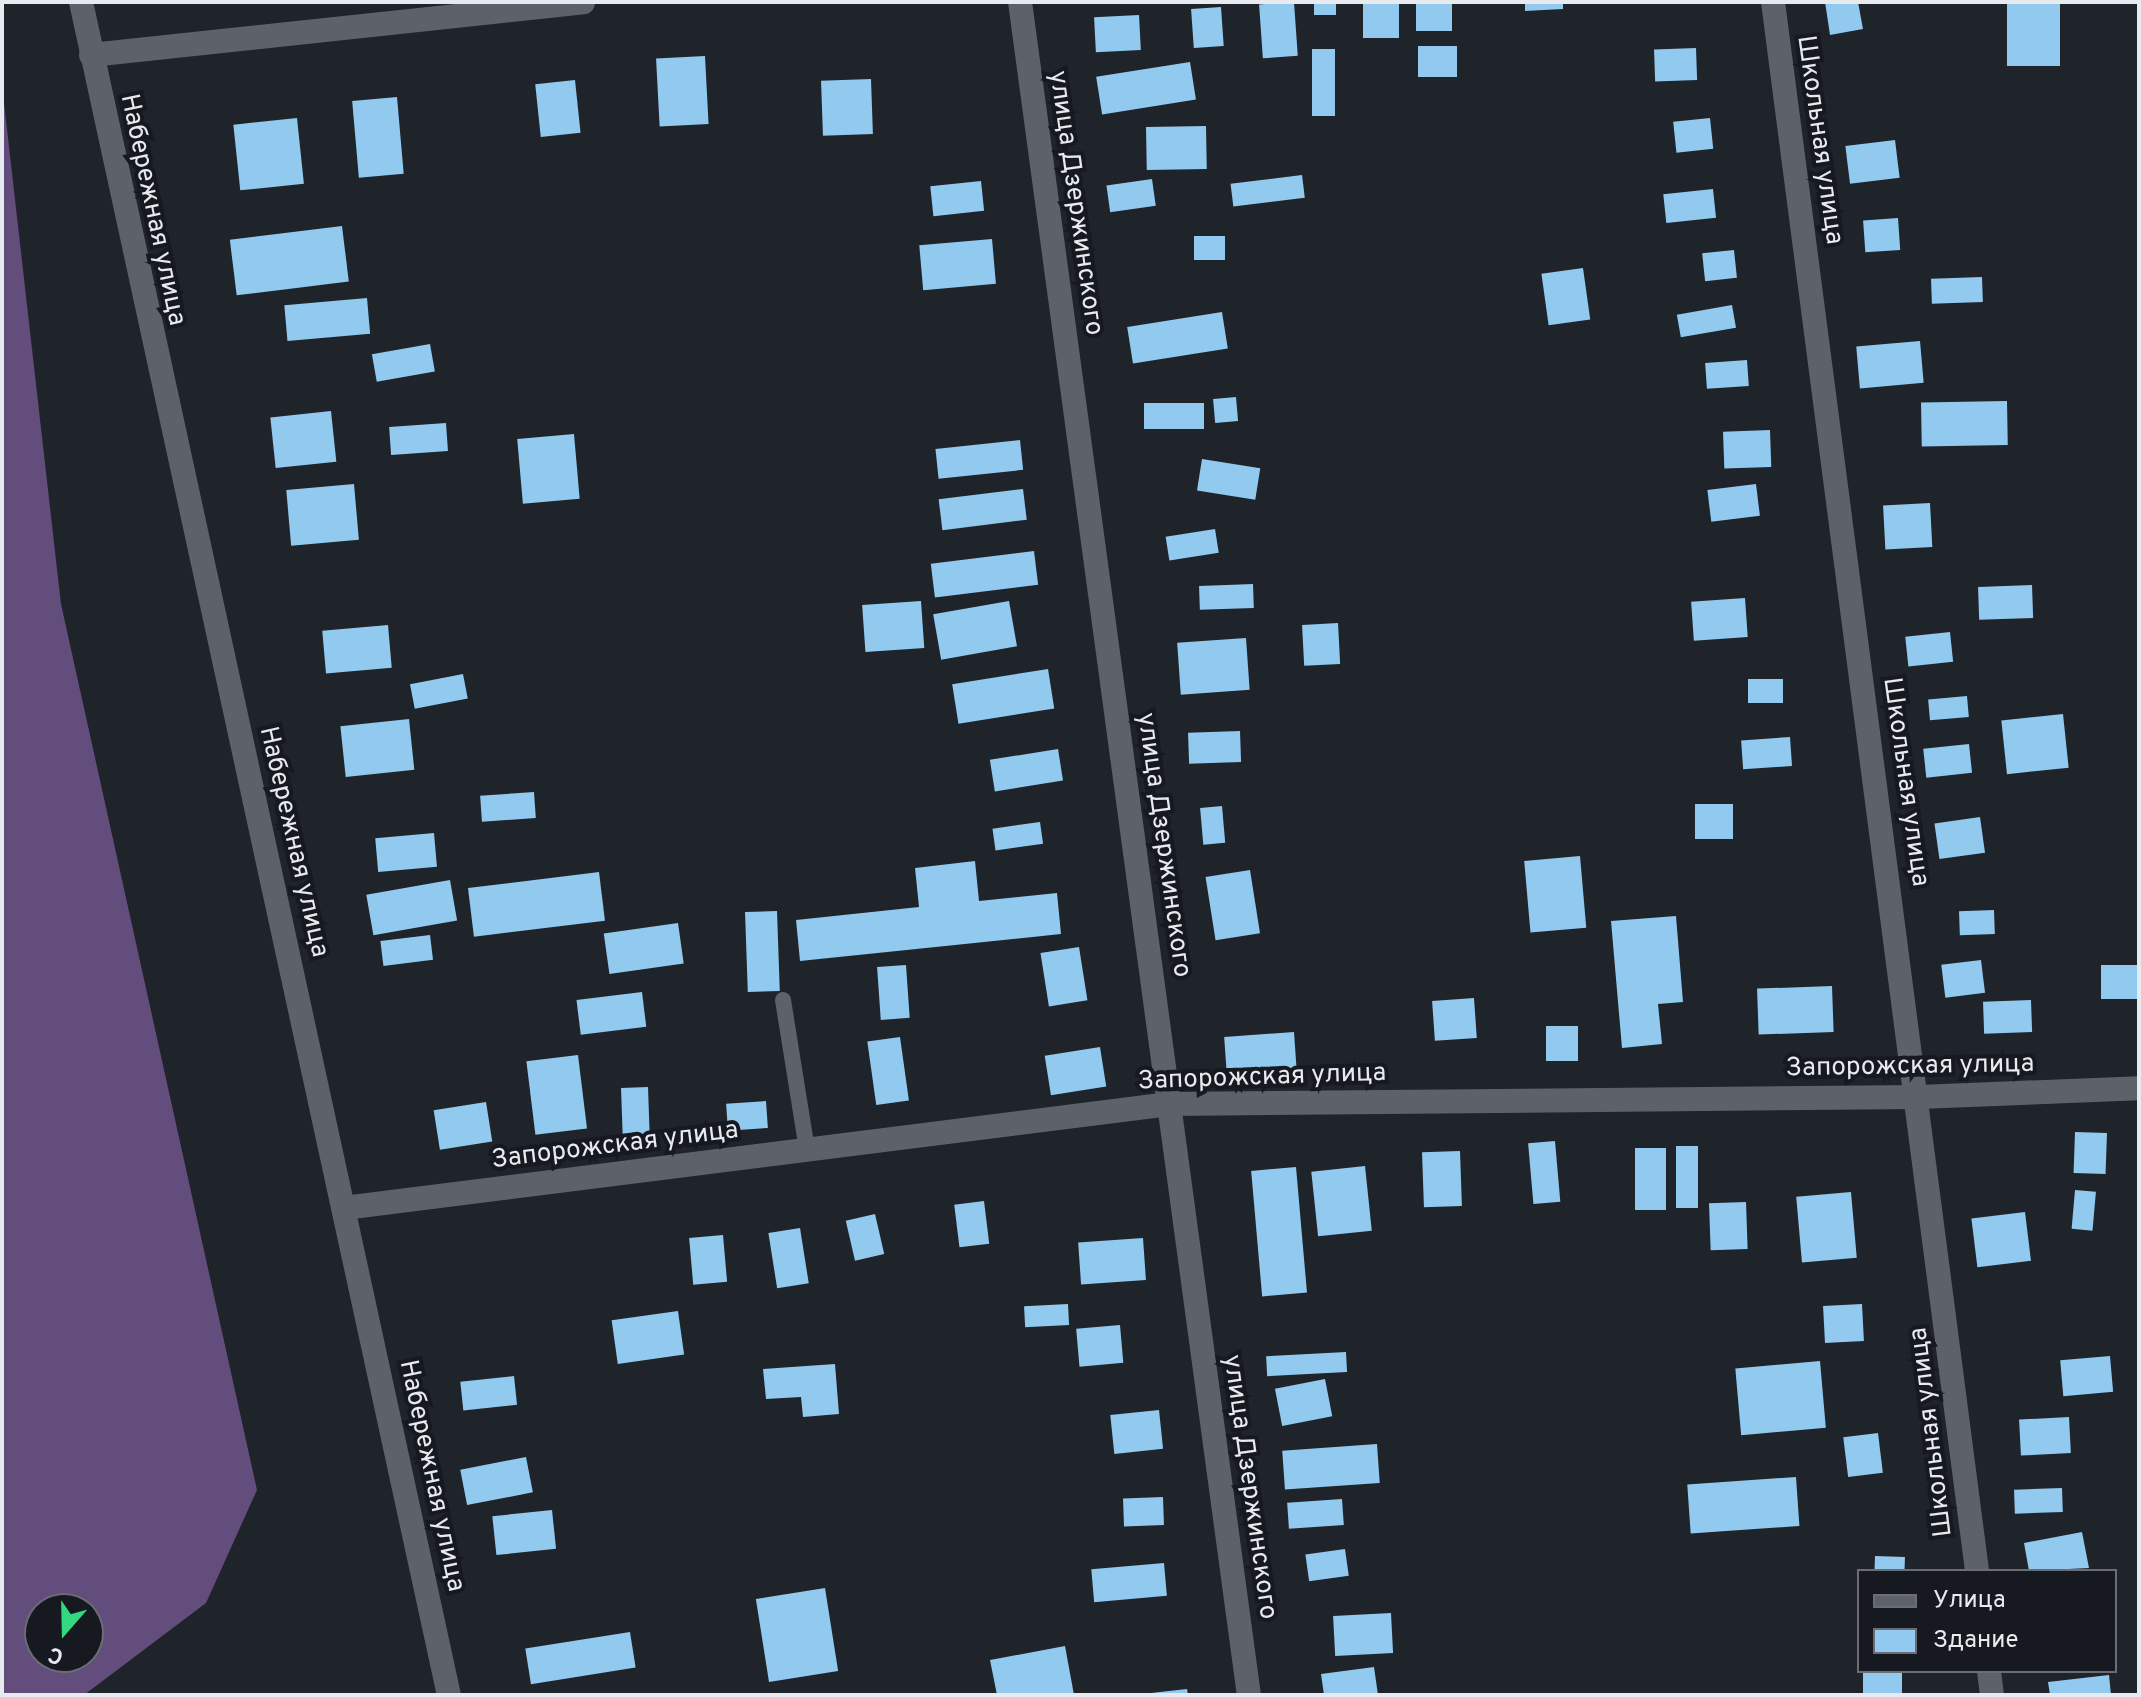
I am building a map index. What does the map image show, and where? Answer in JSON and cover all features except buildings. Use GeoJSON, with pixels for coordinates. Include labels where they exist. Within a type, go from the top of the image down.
{"type":"FeatureCollection","features":[{"type":"Feature","properties":{"kind":"street","name":"Набережная улица"},"geometry":{"type":"LineString","coordinates":[[81,2],[344,1208],[443,1693]]}},
{"type":"Feature","properties":{"kind":"street"},"geometry":{"type":"LineString","coordinates":[[91,55],[583,2]]}},
{"type":"Feature","properties":{"kind":"street","name":"улица Дзержинского"},"geometry":{"type":"LineString","coordinates":[[1020,2],[1249,1695]]}},
{"type":"Feature","properties":{"kind":"street","name":"Школьная улица"},"geometry":{"type":"LineString","coordinates":[[1773,2],[1919,1097],[1977,1569]]}},
{"type":"Feature","properties":{"kind":"street","name":"Запорожская улица"},"geometry":{"type":"LineString","coordinates":[[344,1208],[1169,1104],[1919,1097],[2139,1088]]}},
{"type":"Feature","properties":{"kind":"street"},"geometry":{"type":"LineString","coordinates":[[1989,1673],[1992,1695]]}},
{"type":"Feature","properties":{"kind":"lane"},"geometry":{"type":"LineString","coordinates":[[783,1000],[807,1150]]}},
{"type":"Feature","properties":{"kind":"shaded area"},"geometry":{"type":"Polygon","coordinates":[[[2,85],[61,604],[257,1490],[206,1603],[84,1695],[2,1695],[2,85]]]}}]}
